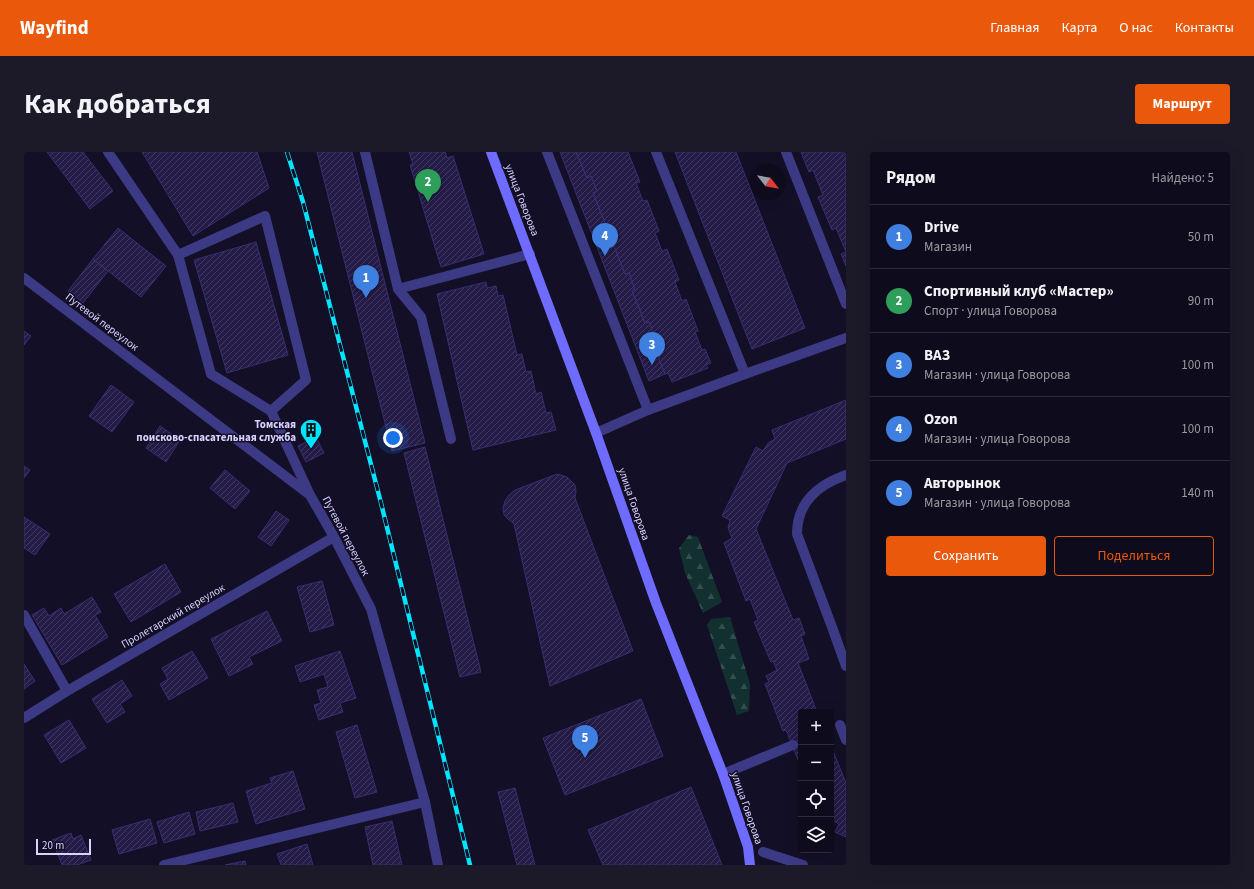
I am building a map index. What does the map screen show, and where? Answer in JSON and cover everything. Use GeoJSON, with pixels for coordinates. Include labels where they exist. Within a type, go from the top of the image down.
{"type":"FeatureCollection","features":[{"type":"Feature","properties":{"kind":"street"},"geometry":{"type":"LineString","coordinates":[[108,152],[178,255],[211,374],[271,411],[310,495]]}},
{"type":"Feature","properties":{"kind":"street"},"geometry":{"type":"LineString","coordinates":[[365,152],[398,289],[421,317],[450,439]]}},
{"type":"Feature","properties":{"kind":"street","name":"улица Говорова"},"geometry":{"type":"LineString","coordinates":[[491,152],[596,433],[656,603],[723,774],[748,847],[750,865]]}},
{"type":"Feature","properties":{"kind":"street"},"geometry":{"type":"LineString","coordinates":[[547,152],[648,410]]}},
{"type":"Feature","properties":{"kind":"street"},"geometry":{"type":"LineString","coordinates":[[656,152],[744,374]]}},
{"type":"Feature","properties":{"kind":"street"},"geometry":{"type":"LineString","coordinates":[[786,152],[846,304]]}},
{"type":"Feature","properties":{"kind":"street"},"geometry":{"type":"LineString","coordinates":[[178,255],[265,216],[306,380],[271,411]]}},
{"type":"Feature","properties":{"kind":"street"},"geometry":{"type":"LineString","coordinates":[[398,289],[530,254]]}},
{"type":"Feature","properties":{"kind":"street","name":"Путевой переулок"},"geometry":{"type":"LineString","coordinates":[[24,278],[310,495],[334,537],[371,609],[425,802],[438,865]]}},
{"type":"Feature","properties":{"kind":"street"},"geometry":{"type":"LineString","coordinates":[[596,433],[648,410],[846,338]]}},
{"type":"Feature","properties":{"kind":"street"},"geometry":{"type":"LineString","coordinates":[[846,475],[831,480],[806,502],[800,512],[797,524],[797,534],[846,666]]}},
{"type":"Feature","properties":{"kind":"street","name":"Пролетарский переулок"},"geometry":{"type":"LineString","coordinates":[[24,718],[67,691],[334,537]]}},
{"type":"Feature","properties":{"kind":"street"},"geometry":{"type":"LineString","coordinates":[[24,615],[67,691]]}},
{"type":"Feature","properties":{"kind":"street"},"geometry":{"type":"LineString","coordinates":[[839,725],[846,740]]}},
{"type":"Feature","properties":{"kind":"street"},"geometry":{"type":"LineString","coordinates":[[723,774],[793,745]]}},
{"type":"Feature","properties":{"kind":"street"},"geometry":{"type":"LineString","coordinates":[[164,865],[425,802]]}},
{"type":"Feature","properties":{"kind":"street"},"geometry":{"type":"LineString","coordinates":[[763,852],[803,865]]}},
{"type":"Feature","properties":{"kind":"green space"},"geometry":{"type":"Polygon","coordinates":[[[689,535],[698,537],[722,602],[703,613],[685,573],[679,548],[689,535]]]}},
{"type":"Feature","properties":{"kind":"green space"},"geometry":{"type":"Polygon","coordinates":[[[730,617],[750,684],[749,711],[737,715],[707,625],[711,619],[730,617]]]}},
{"type":"Feature","properties":{"kind":"building"},"geometry":{"type":"Polygon","coordinates":[[[47,152],[83,152],[113,191],[90,209],[47,152]]]}},
{"type":"Feature","properties":{"kind":"building"},"geometry":{"type":"Polygon","coordinates":[[[142,152],[257,152],[269,188],[193,236],[142,152]]]}},
{"type":"Feature","properties":{"kind":"building"},"geometry":{"type":"Polygon","coordinates":[[[317,152],[352,152],[425,443],[392,451],[317,152]]]}},
{"type":"Feature","properties":{"kind":"building"},"geometry":{"type":"Polygon","coordinates":[[[409,152],[445,152],[447,158],[453,156],[484,254],[441,267],[410,165],[413,164],[409,152]]]}},
{"type":"Feature","properties":{"kind":"building"},"geometry":{"type":"Polygon","coordinates":[[[560,152],[576,152],[587,178],[591,176],[597,191],[593,193],[607,228],[611,227],[616,240],[612,241],[625,274],[629,273],[635,289],[632,291],[645,323],[649,322],[656,339],[652,341],[665,374],[649,381],[560,152]]]}},
{"type":"Feature","properties":{"kind":"building"},"geometry":{"type":"Polygon","coordinates":[[[576,152],[628,152],[640,182],[636,183],[643,201],[647,200],[659,231],[655,233],[662,251],[667,249],[679,280],[675,282],[682,301],[686,299],[698,331],[695,332],[702,350],[705,349],[711,363],[706,365],[708,368],[672,382],[668,373],[665,374],[652,341],[656,339],[649,322],[645,323],[632,291],[635,289],[629,273],[625,274],[612,241],[616,240],[611,227],[607,228],[593,193],[597,191],[591,176],[587,178],[576,152]]]}},
{"type":"Feature","properties":{"kind":"building"},"geometry":{"type":"Polygon","coordinates":[[[675,152],[736,152],[750,188],[750,200],[755,200],[805,328],[752,349],[675,152]]]}},
{"type":"Feature","properties":{"kind":"building"},"geometry":{"type":"Polygon","coordinates":[[[801,152],[846,152],[846,252],[836,228],[832,230],[818,197],[823,195],[813,170],[809,172],[801,152]]]}},
{"type":"Feature","properties":{"kind":"building"},"geometry":{"type":"Polygon","coordinates":[[[118,228],[166,266],[141,297],[93,259],[118,228]]]}},
{"type":"Feature","properties":{"kind":"building"},"geometry":{"type":"Polygon","coordinates":[[[256,242],[288,355],[227,373],[194,260],[256,242]]]}},
{"type":"Feature","properties":{"kind":"building"},"geometry":{"type":"Polygon","coordinates":[[[846,252],[846,266],[841,254],[846,252]]]}},
{"type":"Feature","properties":{"kind":"building"},"geometry":{"type":"Polygon","coordinates":[[[93,259],[108,271],[83,303],[68,291],[93,259]]]}},
{"type":"Feature","properties":{"kind":"building"},"geometry":{"type":"Polygon","coordinates":[[[486,282],[487,288],[496,286],[498,296],[503,295],[517,355],[522,354],[526,372],[531,371],[536,394],[541,392],[546,413],[551,412],[556,430],[473,450],[437,294],[486,282]]]}},
{"type":"Feature","properties":{"kind":"building"},"geometry":{"type":"Polygon","coordinates":[[[24,331],[31,336],[24,345],[24,331]]]}},
{"type":"Feature","properties":{"kind":"building"},"geometry":{"type":"Polygon","coordinates":[[[111,385],[134,402],[112,432],[89,416],[111,385]]]}},
{"type":"Feature","properties":{"kind":"building"},"geometry":{"type":"Polygon","coordinates":[[[846,400],[846,439],[787,463],[756,529],[793,620],[799,618],[805,634],[801,636],[809,659],[798,663],[816,709],[798,709],[798,760],[786,730],[783,731],[765,684],[769,682],[766,676],[777,670],[773,661],[771,662],[754,622],[758,620],[750,599],[746,601],[724,543],[732,538],[728,528],[730,520],[722,516],[756,447],[763,451],[768,443],[775,439],[772,430],[846,400]]]}},
{"type":"Feature","properties":{"kind":"building"},"geometry":{"type":"Polygon","coordinates":[[[160,426],[180,440],[166,462],[146,448],[160,426]]]}},
{"type":"Feature","properties":{"kind":"building","name":"Томская поисково-спасательная служба"},"geometry":{"type":"Polygon","coordinates":[[[316,437],[324,453],[306,462],[298,446],[316,437]]]}},
{"type":"Feature","properties":{"kind":"building"},"geometry":{"type":"Polygon","coordinates":[[[425,447],[481,672],[460,677],[404,453],[425,447]]]}},
{"type":"Feature","properties":{"kind":"building"},"geometry":{"type":"Polygon","coordinates":[[[24,466],[30,470],[24,478],[24,466]]]}},
{"type":"Feature","properties":{"kind":"building"},"geometry":{"type":"Polygon","coordinates":[[[225,470],[250,491],[235,509],[210,488],[225,470]]]}},
{"type":"Feature","properties":{"kind":"building"},"geometry":{"type":"Polygon","coordinates":[[[557,474],[567,477],[575,485],[575,498],[633,651],[550,686],[514,524],[504,515],[503,508],[509,495],[515,490],[557,474]]]}},
{"type":"Feature","properties":{"kind":"building"},"geometry":{"type":"Polygon","coordinates":[[[276,511],[289,520],[271,546],[258,537],[276,511]]]}},
{"type":"Feature","properties":{"kind":"building"},"geometry":{"type":"Polygon","coordinates":[[[24,517],[50,534],[35,555],[24,548],[24,517]]]}},
{"type":"Feature","properties":{"kind":"building"},"geometry":{"type":"Polygon","coordinates":[[[165,564],[181,592],[131,622],[114,594],[165,564]]]}},
{"type":"Feature","properties":{"kind":"building"},"geometry":{"type":"Polygon","coordinates":[[[322,581],[334,625],[310,632],[297,587],[322,581]]]}},
{"type":"Feature","properties":{"kind":"building"},"geometry":{"type":"Polygon","coordinates":[[[92,597],[101,612],[95,615],[108,637],[62,665],[32,615],[44,608],[49,616],[61,608],[64,614],[92,597]]]}},
{"type":"Feature","properties":{"kind":"building"},"geometry":{"type":"Polygon","coordinates":[[[267,611],[282,641],[249,657],[253,664],[229,676],[211,639],[267,611]]]}},
{"type":"Feature","properties":{"kind":"building"},"geometry":{"type":"Polygon","coordinates":[[[192,651],[208,678],[169,700],[160,684],[168,679],[162,668],[192,651]]]}},
{"type":"Feature","properties":{"kind":"building"},"geometry":{"type":"Polygon","coordinates":[[[340,651],[356,698],[340,703],[343,712],[319,720],[314,705],[321,703],[317,690],[328,687],[324,674],[300,682],[295,666],[340,651]]]}},
{"type":"Feature","properties":{"kind":"building"},"geometry":{"type":"Polygon","coordinates":[[[24,664],[35,681],[24,689],[24,664]]]}},
{"type":"Feature","properties":{"kind":"building"},"geometry":{"type":"Polygon","coordinates":[[[122,680],[132,696],[120,704],[125,712],[107,723],[92,699],[122,680]]]}},
{"type":"Feature","properties":{"kind":"building"},"geometry":{"type":"Polygon","coordinates":[[[641,699],[663,756],[565,795],[543,738],[641,699]]]}},
{"type":"Feature","properties":{"kind":"building"},"geometry":{"type":"Polygon","coordinates":[[[69,720],[86,748],[61,763],[44,735],[69,720]]]}},
{"type":"Feature","properties":{"kind":"building"},"geometry":{"type":"Polygon","coordinates":[[[357,725],[377,792],[355,798],[336,732],[357,725]]]}},
{"type":"Feature","properties":{"kind":"building"},"geometry":{"type":"Polygon","coordinates":[[[834,753],[846,783],[846,837],[835,832],[839,824],[834,821],[834,753]]]}},
{"type":"Feature","properties":{"kind":"building"},"geometry":{"type":"Polygon","coordinates":[[[293,771],[305,809],[256,824],[246,791],[272,783],[270,778],[293,771]]]}},
{"type":"Feature","properties":{"kind":"building"},"geometry":{"type":"Polygon","coordinates":[[[691,787],[722,865],[603,865],[588,830],[691,787]]]}},
{"type":"Feature","properties":{"kind":"building"},"geometry":{"type":"Polygon","coordinates":[[[515,788],[535,865],[517,865],[498,792],[515,788]]]}},
{"type":"Feature","properties":{"kind":"building"},"geometry":{"type":"Polygon","coordinates":[[[233,803],[238,822],[200,831],[196,812],[233,803]]]}},
{"type":"Feature","properties":{"kind":"building"},"geometry":{"type":"Polygon","coordinates":[[[189,812],[195,834],[164,843],[157,822],[189,812]]]}},
{"type":"Feature","properties":{"kind":"building"},"geometry":{"type":"Polygon","coordinates":[[[150,819],[157,843],[119,854],[112,830],[150,819]]]}},
{"type":"Feature","properties":{"kind":"building"},"geometry":{"type":"Polygon","coordinates":[[[392,821],[402,865],[373,865],[365,827],[392,821]]]}},
{"type":"Feature","properties":{"kind":"building"},"geometry":{"type":"Polygon","coordinates":[[[71,833],[73,839],[81,835],[91,860],[77,865],[62,865],[52,840],[71,833]]]}},
{"type":"Feature","properties":{"kind":"building"},"geometry":{"type":"Polygon","coordinates":[[[307,844],[313,865],[281,865],[277,854],[307,844]]]}},
{"type":"Feature","properties":{"kind":"building"},"geometry":{"type":"Polygon","coordinates":[[[245,861],[246,865],[225,865],[245,861]]]}},
{"type":"Feature","properties":{"kind":"railway"},"geometry":{"type":"LineString","coordinates":[[287,152],[303,202],[381,503],[470,865]]}},
{"type":"Feature","properties":{"kind":"place","name":"Спортивный клуб «Мастер»"},"geometry":{"type":"Point","coordinates":[428,202]}},
{"type":"Feature","properties":{"kind":"place","name":"Ozon"},"geometry":{"type":"Point","coordinates":[605,256]}},
{"type":"Feature","properties":{"kind":"place","name":"Drive"},"geometry":{"type":"Point","coordinates":[366,298]}},
{"type":"Feature","properties":{"kind":"place","name":"ВАЗ"},"geometry":{"type":"Point","coordinates":[652,365]}},
{"type":"Feature","properties":{"kind":"place","name":"Томская поисково-спасательная служба"},"geometry":{"type":"Point","coordinates":[311,450]}},
{"type":"Feature","properties":{"kind":"place","name":"Авторынок"},"geometry":{"type":"Point","coordinates":[585,758]}}]}
